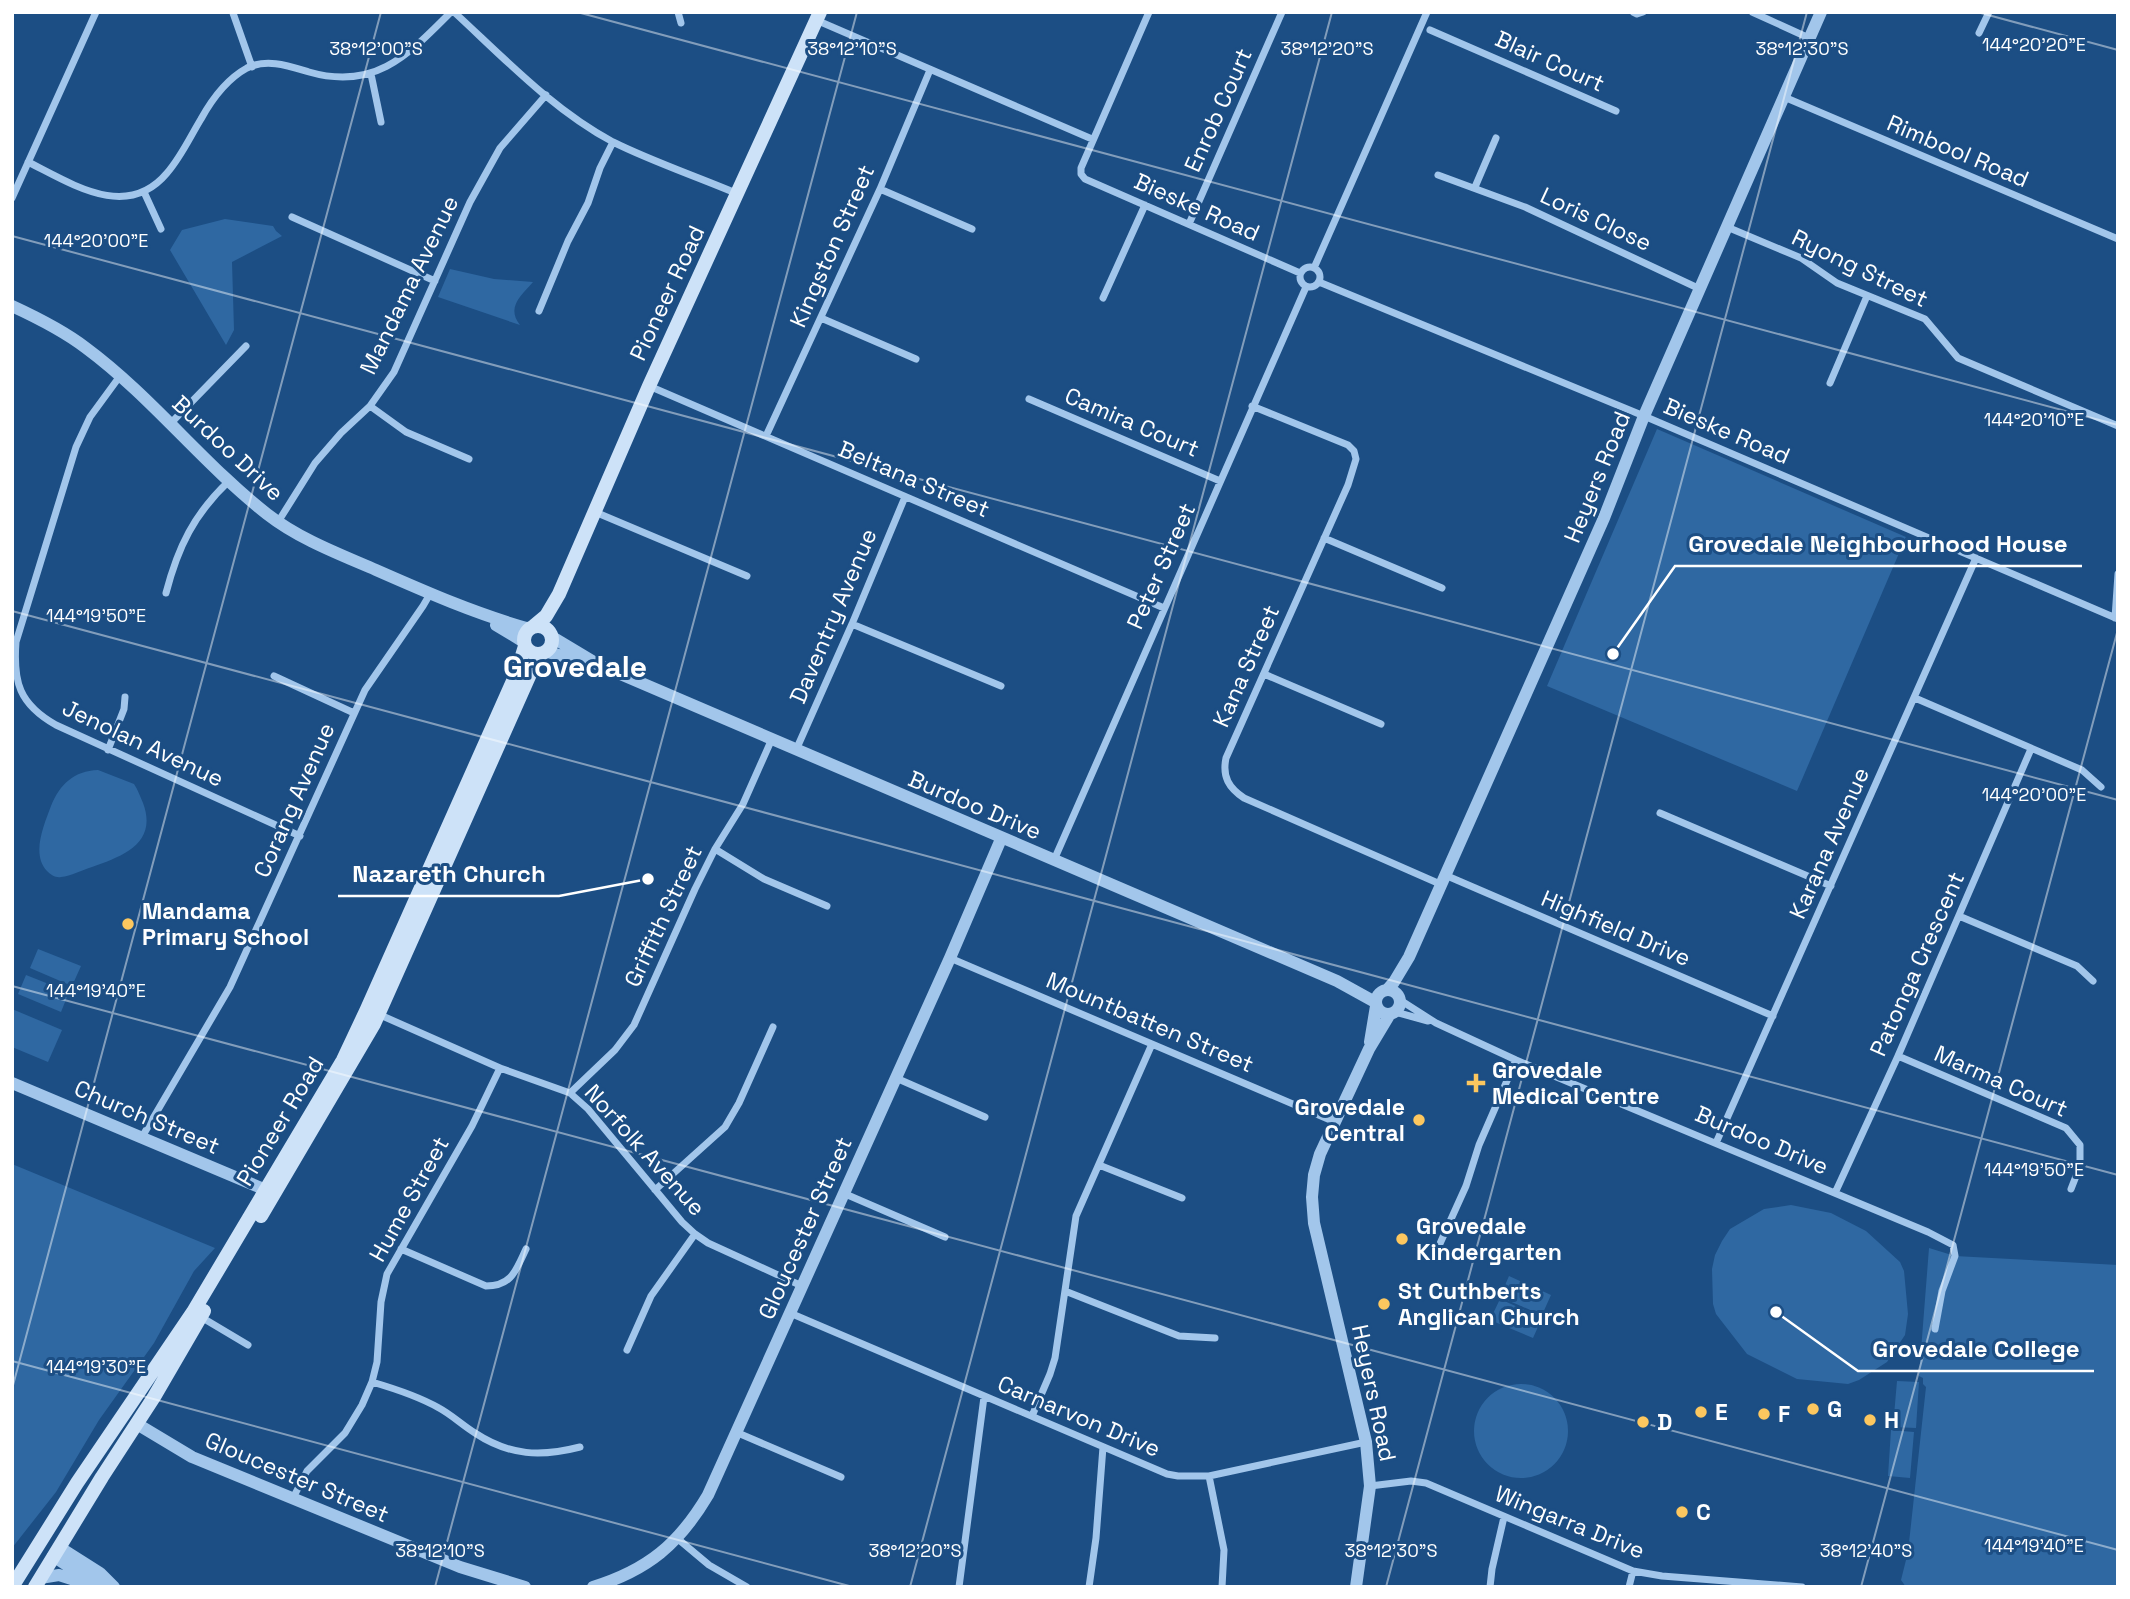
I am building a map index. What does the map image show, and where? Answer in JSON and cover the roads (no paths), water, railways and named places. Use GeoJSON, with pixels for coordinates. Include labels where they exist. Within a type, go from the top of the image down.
{"type":"FeatureCollection","features":[{"type":"Feature","properties":{"kind":"main road","name":"Pioneer Road"},"geometry":{"type":"LineString","coordinates":[[373,1012],[519,668],[528,636],[559,594],[649,386],[818,16]]}},
{"type":"Feature","properties":{"kind":"main road","name":"Pioneer Road"},"geometry":{"type":"LineString","coordinates":[[38,1582],[137,1424],[343,1060],[373,1012],[531,671],[548,645],[559,594]]}},
{"type":"Feature","properties":{"kind":"main road"},"geometry":{"type":"LineString","coordinates":[[541,626],[547,629],[548,645],[529,651],[528,636],[541,626]]}},
{"type":"Feature","properties":{"kind":"main road","name":"Pioneer Road"},"geometry":{"type":"LineString","coordinates":[[12,1587],[77,1483],[197,1315]]}},
{"type":"Feature","properties":{"kind":"main road"},"geometry":{"type":"LineString","coordinates":[[124,1416],[137,1424]]}},
{"type":"Feature","properties":{"kind":"main road"},"geometry":{"type":"LineString","coordinates":[[40,1542],[56,1552]]}},
{"type":"Feature","properties":{"kind":"street"},"geometry":{"type":"LineString","coordinates":[[12,198],[96,12]]}},
{"type":"Feature","properties":{"kind":"street"},"geometry":{"type":"LineString","coordinates":[[233,12],[252,67]]}},
{"type":"Feature","properties":{"kind":"street"},"geometry":{"type":"LineString","coordinates":[[28,162],[80,188],[107,197],[136,196],[158,183],[168,172],[211,102],[231,80],[252,67],[276,64],[328,77],[350,78],[371,74],[390,66],[410,52],[453,12],[545,95],[578,120],[613,142],[738,194]]}},
{"type":"Feature","properties":{"kind":"street"},"geometry":{"type":"LineString","coordinates":[[678,12],[681,23]]}},
{"type":"Feature","properties":{"kind":"street"},"geometry":{"type":"LineString","coordinates":[[818,16],[930,70],[1092,139],[1149,12]]}},
{"type":"Feature","properties":{"kind":"street","name":"Enrob Court"},"geometry":{"type":"LineString","coordinates":[[1189,223],[1282,12]]}},
{"type":"Feature","properties":{"kind":"street"},"geometry":{"type":"LineString","coordinates":[[1314,268],[1427,12]]}},
{"type":"Feature","properties":{"kind":"street"},"geometry":{"type":"LineString","coordinates":[[1633,12],[1643,12]]}},
{"type":"Feature","properties":{"kind":"street"},"geometry":{"type":"LineString","coordinates":[[1752,12],[1810,38]]}},
{"type":"Feature","properties":{"kind":"street","name":"Heyers Road"},"geometry":{"type":"LineString","coordinates":[[1356,1587],[1370,1486],[1366,1442],[1331,1291],[1318,1197],[1334,1125],[1577,580],[1644,416],[1821,12]]}},
{"type":"Feature","properties":{"kind":"street"},"geometry":{"type":"LineString","coordinates":[[1979,33],[1989,12]]}},
{"type":"Feature","properties":{"kind":"street","name":"Blair Court"},"geometry":{"type":"LineString","coordinates":[[1430,30],[1616,111]]}},
{"type":"Feature","properties":{"kind":"street","name":"Kingston Street"},"geometry":{"type":"LineString","coordinates":[[766,436],[880,189],[930,70]]}},
{"type":"Feature","properties":{"kind":"street"},"geometry":{"type":"LineString","coordinates":[[371,74],[382,122]]}},
{"type":"Feature","properties":{"kind":"street","name":"Mandama Avenue"},"geometry":{"type":"LineString","coordinates":[[278,522],[315,463],[341,433],[370,406],[394,372],[470,202],[500,148],[545,95]]}},
{"type":"Feature","properties":{"kind":"street","name":"Rimbool Road"},"geometry":{"type":"LineString","coordinates":[[1784,97],[2118,239]]}},
{"type":"Feature","properties":{"kind":"street"},"geometry":{"type":"LineString","coordinates":[[1475,187],[1496,138]]}},
{"type":"Feature","properties":{"kind":"street","name":"Bieske Road"},"geometry":{"type":"LineString","coordinates":[[1092,139],[1081,168],[1085,180],[1300,273]]}},
{"type":"Feature","properties":{"kind":"street"},"geometry":{"type":"LineString","coordinates":[[539,311],[613,142]]}},
{"type":"Feature","properties":{"kind":"street","name":"Loris Close"},"geometry":{"type":"LineString","coordinates":[[1438,175],[1525,207],[1700,289]]}},
{"type":"Feature","properties":{"kind":"street"},"geometry":{"type":"LineString","coordinates":[[880,189],[972,229]]}},
{"type":"Feature","properties":{"kind":"street"},"geometry":{"type":"LineString","coordinates":[[144,192],[160,229]]}},
{"type":"Feature","properties":{"kind":"street"},"geometry":{"type":"LineString","coordinates":[[1103,298],[1145,205]]}},
{"type":"Feature","properties":{"kind":"street"},"geometry":{"type":"LineString","coordinates":[[292,217],[435,281]]}},
{"type":"Feature","properties":{"kind":"street","name":"Ryong Street"},"geometry":{"type":"LineString","coordinates":[[1727,227],[1801,258],[1837,283],[1925,319],[1958,358],[2118,426]]}},
{"type":"Feature","properties":{"kind":"street"},"geometry":{"type":"LineString","coordinates":[[1307,267],[1314,268],[1319,272],[1319,282],[1314,287],[1306,287],[1300,281],[1300,273],[1307,267]]}},
{"type":"Feature","properties":{"kind":"street","name":"Bieske Road"},"geometry":{"type":"LineString","coordinates":[[1319,282],[1644,416],[2116,618]]}},
{"type":"Feature","properties":{"kind":"street","name":"Peter Street"},"geometry":{"type":"LineString","coordinates":[[1054,861],[1306,287]]}},
{"type":"Feature","properties":{"kind":"street"},"geometry":{"type":"LineString","coordinates":[[1830,383],[1867,296]]}},
{"type":"Feature","properties":{"kind":"street","name":"Burdoo Drive"},"geometry":{"type":"LineString","coordinates":[[12,306],[86,348],[120,376],[229,481],[278,522],[308,539],[528,636]]}},
{"type":"Feature","properties":{"kind":"street"},"geometry":{"type":"LineString","coordinates":[[821,318],[916,359]]}},
{"type":"Feature","properties":{"kind":"street"},"geometry":{"type":"LineString","coordinates":[[170,424],[246,346]]}},
{"type":"Feature","properties":{"kind":"street","name":"Jenolan Avenue"},"geometry":{"type":"LineString","coordinates":[[120,376],[90,417],[76,447],[16,642],[18,693],[45,719],[300,836]]}},
{"type":"Feature","properties":{"kind":"street","name":"Beltana Street"},"geometry":{"type":"LineString","coordinates":[[649,386],[1164,608]]}},
{"type":"Feature","properties":{"kind":"street","name":"Camira Court"},"geometry":{"type":"LineString","coordinates":[[1029,399],[1220,481]]}},
{"type":"Feature","properties":{"kind":"street"},"geometry":{"type":"LineString","coordinates":[[370,406],[405,432],[468,459]]}},
{"type":"Feature","properties":{"kind":"street","name":"Kana Street"},"geometry":{"type":"LineString","coordinates":[[1252,406],[1348,445],[1354,451],[1354,466],[1226,758],[1226,781],[1244,798],[1442,879]]}},
{"type":"Feature","properties":{"kind":"street"},"geometry":{"type":"LineString","coordinates":[[166,593],[173,564],[186,534],[200,512],[229,481]]}},
{"type":"Feature","properties":{"kind":"street","name":"Daventry Avenue"},"geometry":{"type":"LineString","coordinates":[[795,751],[905,497]]}},
{"type":"Feature","properties":{"kind":"street"},"geometry":{"type":"LineString","coordinates":[[595,512],[747,576]]}},
{"type":"Feature","properties":{"kind":"street"},"geometry":{"type":"LineString","coordinates":[[1324,538],[1442,588]]}},
{"type":"Feature","properties":{"kind":"street","name":"Karana Avenue"},"geometry":{"type":"LineString","coordinates":[[1716,1143],[1976,558]]}},
{"type":"Feature","properties":{"kind":"street"},"geometry":{"type":"LineString","coordinates":[[2116,618],[2118,574]]}},
{"type":"Feature","properties":{"kind":"street","name":"Corang Avenue"},"geometry":{"type":"LineString","coordinates":[[142,1137],[230,987],[365,690],[430,594]]}},
{"type":"Feature","properties":{"kind":"street"},"geometry":{"type":"LineString","coordinates":[[852,624],[1002,686]]}},
{"type":"Feature","properties":{"kind":"street","name":"Burdoo Drive"},"geometry":{"type":"LineString","coordinates":[[548,645],[1388,1002],[1516,1060],[1928,1232],[1953,1245],[1955,1256],[1942,1291],[1935,1329]]}},
{"type":"Feature","properties":{"kind":"street"},"geometry":{"type":"LineString","coordinates":[[1264,674],[1381,724]]}},
{"type":"Feature","properties":{"kind":"street"},"geometry":{"type":"LineString","coordinates":[[274,676],[354,713]]}},
{"type":"Feature","properties":{"kind":"street"},"geometry":{"type":"LineString","coordinates":[[108,750],[124,709],[125,697]]}},
{"type":"Feature","properties":{"kind":"street"},"geometry":{"type":"LineString","coordinates":[[1915,698],[2082,770],[2101,788]]}},
{"type":"Feature","properties":{"kind":"street","name":"Griffith Street"},"geometry":{"type":"LineString","coordinates":[[570,1093],[615,1050],[634,1026],[695,888],[743,804],[771,741]]}},
{"type":"Feature","properties":{"kind":"street","name":"Patonga Crescent"},"geometry":{"type":"LineString","coordinates":[[1835,1193],[1898,1056],[2031,749]]}},
{"type":"Feature","properties":{"kind":"street"},"geometry":{"type":"LineString","coordinates":[[1660,813],[1831,886]]}},
{"type":"Feature","properties":{"kind":"street","name":"Gloucester Street"},"geometry":{"type":"LineString","coordinates":[[593,1587],[643,1567],[678,1539],[694,1520],[708,1496],[1001,839]]}},
{"type":"Feature","properties":{"kind":"street"},"geometry":{"type":"LineString","coordinates":[[715,849],[764,879],[827,906]]}},
{"type":"Feature","properties":{"kind":"street","name":"Highfield Drive"},"geometry":{"type":"LineString","coordinates":[[1442,879],[1773,1016]]}},
{"type":"Feature","properties":{"kind":"street"},"geometry":{"type":"LineString","coordinates":[[1959,916],[2077,966],[2093,981]]}},
{"type":"Feature","properties":{"kind":"street","name":"Mountbatten Street"},"geometry":{"type":"LineString","coordinates":[[950,958],[1334,1125]]}},
{"type":"Feature","properties":{"kind":"street","name":"Burdoo Drive"},"geometry":{"type":"LineString","coordinates":[[1388,1002],[1436,1023]]}},
{"type":"Feature","properties":{"kind":"street","name":"Norfolk Avenue"},"geometry":{"type":"LineString","coordinates":[[373,1012],[500,1068],[570,1093],[588,1110],[695,1234],[708,1243],[802,1286]]}},
{"type":"Feature","properties":{"kind":"street"},"geometry":{"type":"LineString","coordinates":[[655,1190],[725,1127],[740,1103],[773,1027]]}},
{"type":"Feature","properties":{"kind":"street"},"geometry":{"type":"LineString","coordinates":[[1032,1416],[1055,1358],[1075,1222],[1152,1044]]}},
{"type":"Feature","properties":{"kind":"street","name":"Marma Court"},"geometry":{"type":"LineString","coordinates":[[1898,1056],[2066,1128],[2080,1145],[2080,1167],[2071,1189]]}},
{"type":"Feature","properties":{"kind":"street"},"geometry":{"type":"LineString","coordinates":[[1433,1259],[1466,1186],[1479,1145],[1516,1060]]}},
{"type":"Feature","properties":{"kind":"street","name":"Hume Street"},"geometry":{"type":"LineString","coordinates":[[293,1498],[307,1471],[334,1446],[355,1418],[372,1382],[377,1362],[383,1290],[387,1274],[472,1126],[500,1068]]}},
{"type":"Feature","properties":{"kind":"street"},"geometry":{"type":"LineString","coordinates":[[895,1078],[985,1117]]}},
{"type":"Feature","properties":{"kind":"street","name":"Church Street"},"geometry":{"type":"LineString","coordinates":[[12,1083],[270,1192]]}},
{"type":"Feature","properties":{"kind":"street"},"geometry":{"type":"LineString","coordinates":[[1099,1165],[1182,1198]]}},
{"type":"Feature","properties":{"kind":"street"},"geometry":{"type":"LineString","coordinates":[[844,1194],[945,1237]]}},
{"type":"Feature","properties":{"kind":"street"},"geometry":{"type":"LineString","coordinates":[[627,1350],[652,1296],[695,1234]]}},
{"type":"Feature","properties":{"kind":"street"},"geometry":{"type":"LineString","coordinates":[[401,1249],[486,1286],[496,1286],[507,1281],[514,1274],[526,1250]]}},
{"type":"Feature","properties":{"kind":"street"},"geometry":{"type":"LineString","coordinates":[[1065,1291],[1179,1336],[1214,1338]]}},
{"type":"Feature","properties":{"kind":"street","name":"Carnarvon Drive"},"geometry":{"type":"LineString","coordinates":[[790,1313],[1167,1474],[1209,1476],[1366,1442]]}},
{"type":"Feature","properties":{"kind":"street"},"geometry":{"type":"LineString","coordinates":[[197,1315],[248,1345]]}},
{"type":"Feature","properties":{"kind":"street"},"geometry":{"type":"LineString","coordinates":[[372,1382],[442,1409],[474,1433],[507,1449],[542,1454],[580,1447]]}},
{"type":"Feature","properties":{"kind":"street"},"geometry":{"type":"LineString","coordinates":[[958,1587],[984,1397]]}},
{"type":"Feature","properties":{"kind":"street","name":"Gloucester Street"},"geometry":{"type":"LineString","coordinates":[[137,1424],[192,1457],[460,1567],[525,1587]]}},
{"type":"Feature","properties":{"kind":"street"},"geometry":{"type":"LineString","coordinates":[[738,1433],[841,1477]]}},
{"type":"Feature","properties":{"kind":"street"},"geometry":{"type":"LineString","coordinates":[[1090,1587],[1103,1447]]}},
{"type":"Feature","properties":{"kind":"street"},"geometry":{"type":"LineString","coordinates":[[1209,1476],[1224,1550],[1222,1587]]}},
{"type":"Feature","properties":{"kind":"street","name":"Wingarra Drive"},"geometry":{"type":"LineString","coordinates":[[1370,1486],[1417,1481],[1633,1571],[1662,1576],[1802,1587]]}},
{"type":"Feature","properties":{"kind":"street"},"geometry":{"type":"LineString","coordinates":[[1490,1587],[1504,1517]]}},
{"type":"Feature","properties":{"kind":"street"},"geometry":{"type":"LineString","coordinates":[[678,1539],[709,1565],[747,1587]]}},
{"type":"Feature","properties":{"kind":"street"},"geometry":{"type":"LineString","coordinates":[[56,1552],[100,1587]]}},
{"type":"Feature","properties":{"kind":"street"},"geometry":{"type":"LineString","coordinates":[[56,1552],[100,1573],[114,1587]]}},
{"type":"Feature","properties":{"kind":"street"},"geometry":{"type":"LineString","coordinates":[[1629,1587],[1633,1571]]}},
{"type":"Feature","properties":{"kind":"street"},"geometry":{"type":"LineString","coordinates":[[38,1582],[59,1575],[90,1587]]}},
{"type":"Feature","properties":{"kind":"place","name":"Grovedale Neighbourhood House"},"geometry":{"type":"Point","coordinates":[1613,654]}},
{"type":"Feature","properties":{"kind":"place","name":"Nazareth Church"},"geometry":{"type":"Point","coordinates":[648,879]}},
{"type":"Feature","properties":{"kind":"place","name":"Mandama Primary School"},"geometry":{"type":"Point","coordinates":[128,924]}},
{"type":"Feature","properties":{"kind":"place","name":"Grovedale Medical Centre"},"geometry":{"type":"Point","coordinates":[1476,1083]}},
{"type":"Feature","properties":{"kind":"place","name":"Grovedale Central"},"geometry":{"type":"Point","coordinates":[1419,1120]}},
{"type":"Feature","properties":{"kind":"place","name":"Grovedale Kindergarten"},"geometry":{"type":"Point","coordinates":[1402,1239]}},
{"type":"Feature","properties":{"kind":"place","name":"St Cuthberts Anglican Church"},"geometry":{"type":"Point","coordinates":[1384,1304]}},
{"type":"Feature","properties":{"kind":"place","name":"Grovedale College"},"geometry":{"type":"Point","coordinates":[1776,1312]}},
{"type":"Feature","properties":{"kind":"place","name":"G"},"geometry":{"type":"Point","coordinates":[1813,1409]}},
{"type":"Feature","properties":{"kind":"place","name":"E"},"geometry":{"type":"Point","coordinates":[1701,1412]}},
{"type":"Feature","properties":{"kind":"place","name":"F"},"geometry":{"type":"Point","coordinates":[1764,1414]}},
{"type":"Feature","properties":{"kind":"place","name":"H"},"geometry":{"type":"Point","coordinates":[1870,1420]}},
{"type":"Feature","properties":{"kind":"place","name":"D"},"geometry":{"type":"Point","coordinates":[1643,1422]}},
{"type":"Feature","properties":{"kind":"place","name":"C"},"geometry":{"type":"Point","coordinates":[1682,1512]}},
{"type":"Feature","properties":{"kind":"district","name":"Grovedale"},"geometry":{"type":"Point","coordinates":[575,667]}}]}
